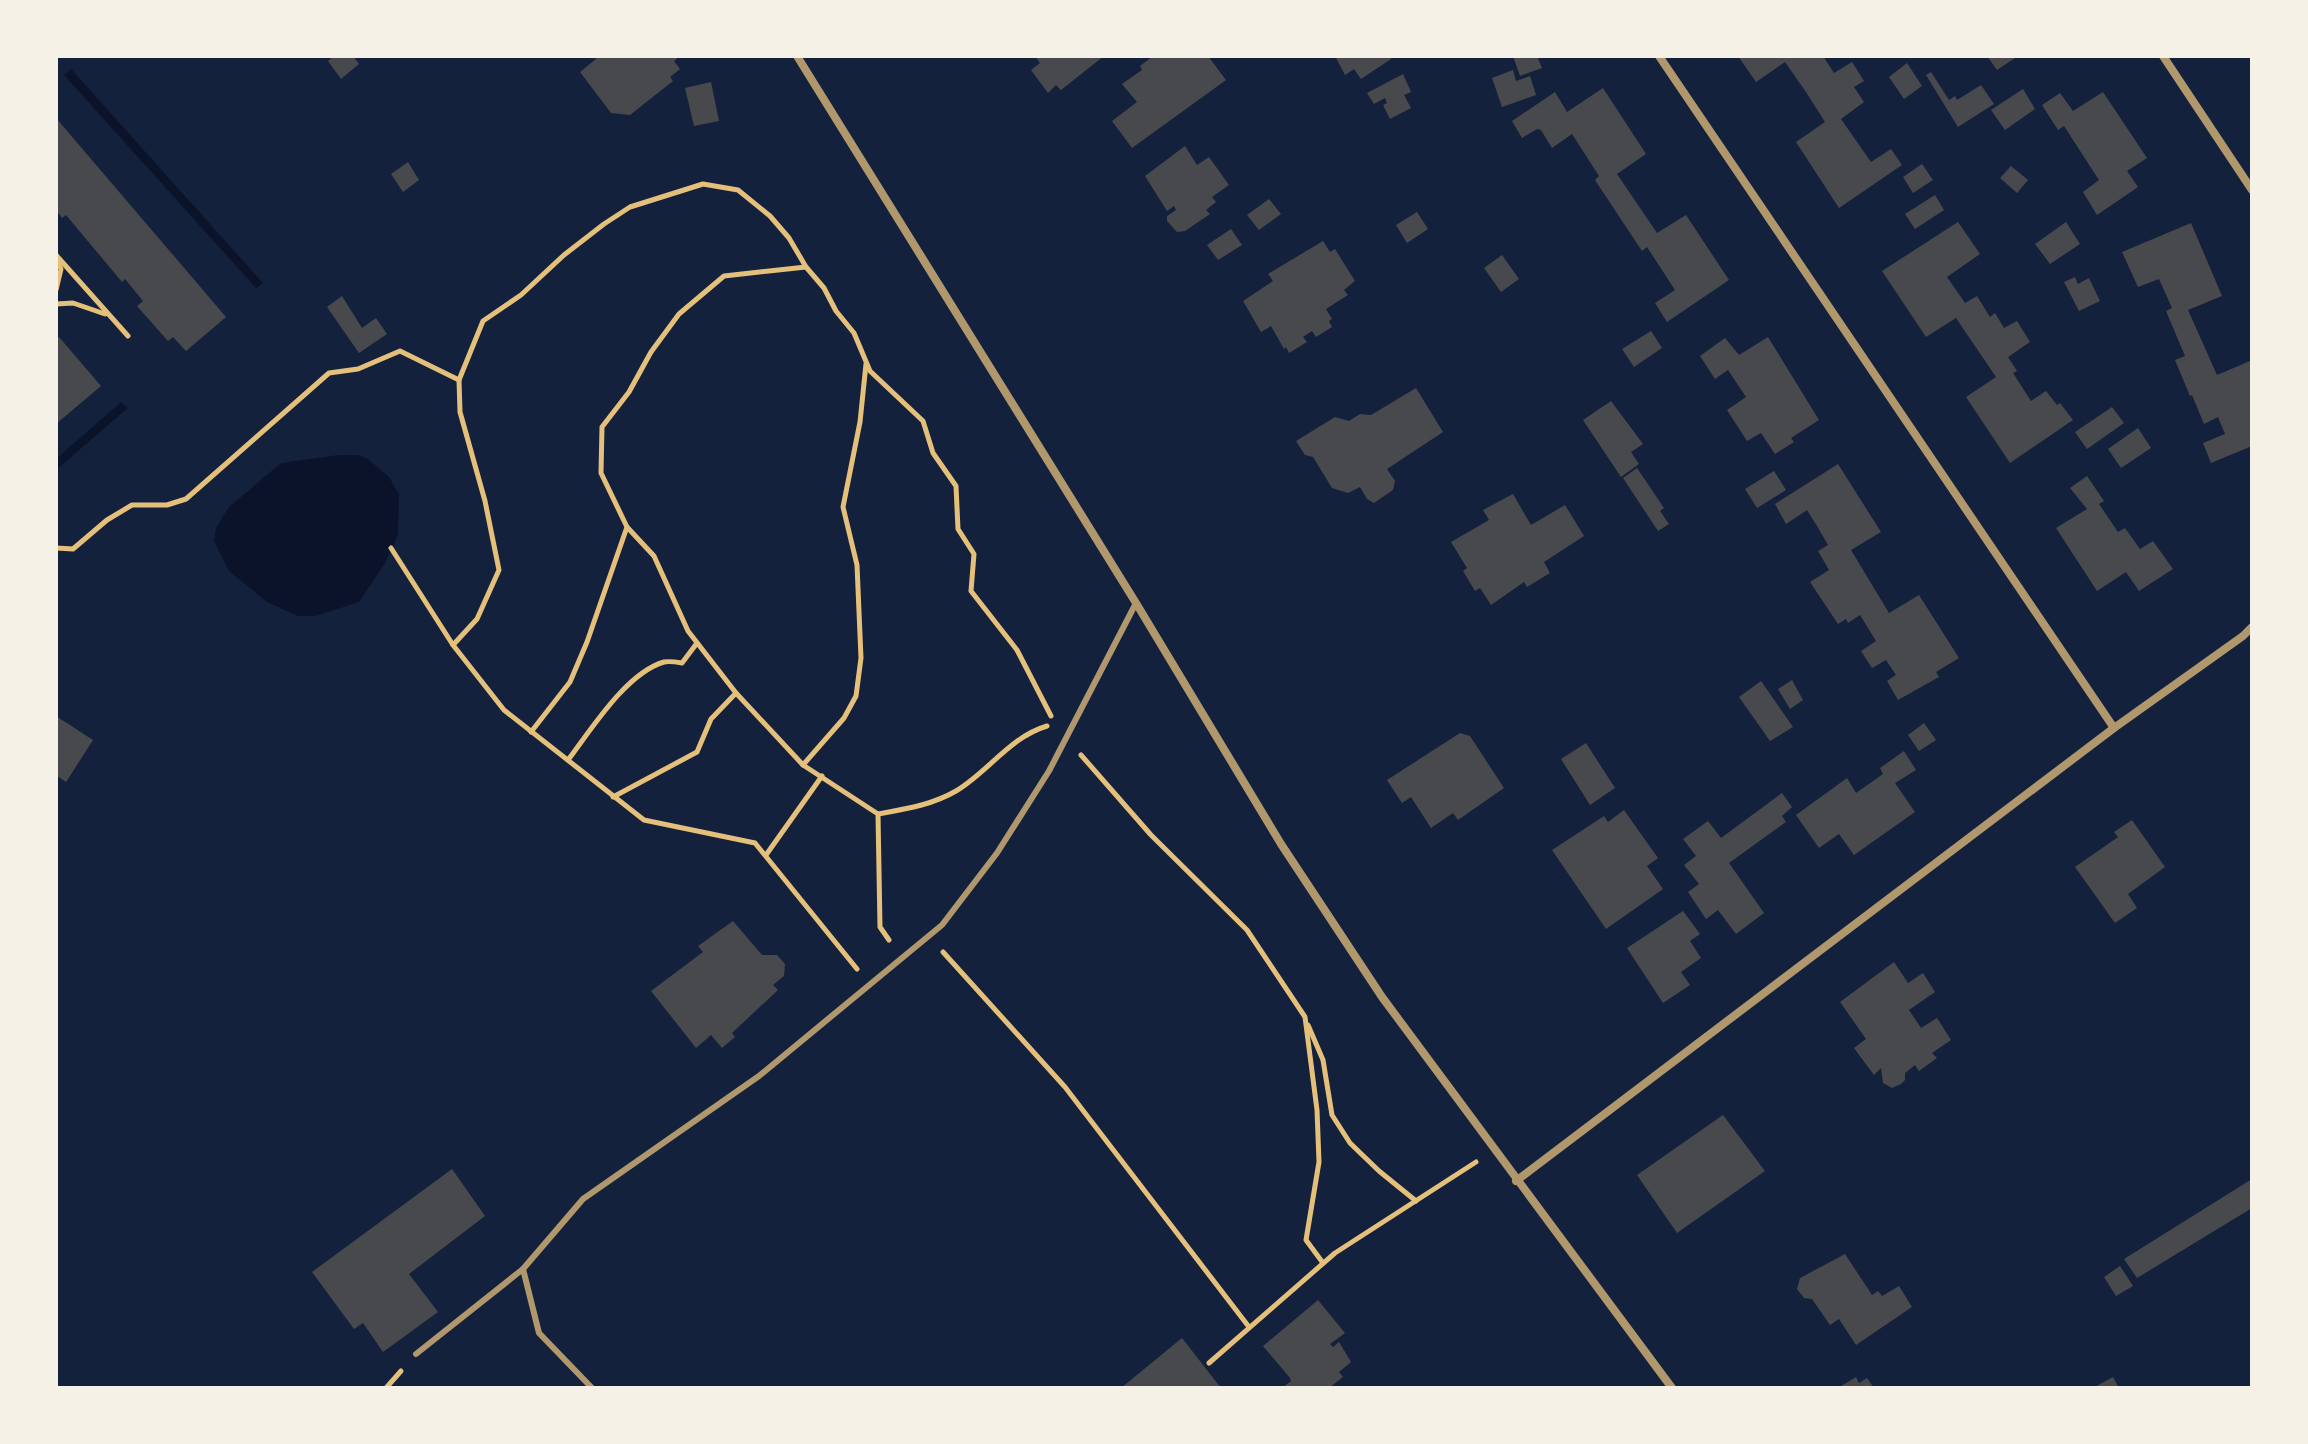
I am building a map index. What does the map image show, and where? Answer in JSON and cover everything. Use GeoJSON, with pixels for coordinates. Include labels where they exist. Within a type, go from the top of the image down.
{"type":"FeatureCollection","features":[{"type":"Feature","properties":{"kind":"street"},"geometry":{"type":"LineString","coordinates":[[797,56],[1296,866],[1382,997],[1672,1388]]}},
{"type":"Feature","properties":{"kind":"street"},"geometry":{"type":"LineString","coordinates":[[1659,56],[2114,728]]}},
{"type":"Feature","properties":{"kind":"street"},"geometry":{"type":"LineString","coordinates":[[2163,56],[2252,190]]}},
{"type":"Feature","properties":{"kind":"street"},"geometry":{"type":"LineString","coordinates":[[1516,1181],[2252,627]]}},
{"type":"Feature","properties":{"kind":"lane"},"geometry":{"type":"LineString","coordinates":[[416,1354],[523,1269],[583,1199],[759,1076],[942,925],[997,853],[1067,739],[1136,603]]}},
{"type":"Feature","properties":{"kind":"lane"},"geometry":{"type":"LineString","coordinates":[[523,1269],[539,1333],[592,1388]]}},
{"type":"Feature","properties":{"kind":"path"},"geometry":{"type":"LineString","coordinates":[[453,645],[477,619],[499,570],[488,512],[460,412],[459,380],[483,321],[521,295],[564,255],[630,207],[703,184],[738,190],[770,216],[789,238],[854,333],[870,371],[923,421],[933,453],[956,486],[958,529],[974,554],[971,591],[1017,650],[1056,723],[1039,728],[1007,749],[957,790],[928,804],[878,814],[803,765],[736,693],[688,631],[654,556],[627,527],[601,473],[602,427],[629,392],[651,352],[679,314],[724,276],[806,267]]}},
{"type":"Feature","properties":{"kind":"path"},"geometry":{"type":"LineString","coordinates":[[56,256],[61,269],[56,290]]}},
{"type":"Feature","properties":{"kind":"path"},"geometry":{"type":"LineString","coordinates":[[56,256],[128,336]]}},
{"type":"Feature","properties":{"kind":"path"},"geometry":{"type":"LineString","coordinates":[[56,304],[85,305],[112,318]]}},
{"type":"Feature","properties":{"kind":"path"},"geometry":{"type":"LineString","coordinates":[[56,548],[73,549],[107,520],[132,505],[167,505],[186,499],[329,373],[358,369],[400,351],[459,380]]}},
{"type":"Feature","properties":{"kind":"path"},"geometry":{"type":"LineString","coordinates":[[803,765],[844,718],[856,696],[861,658],[857,565],[843,507],[860,422],[866,362]]}},
{"type":"Feature","properties":{"kind":"path"},"geometry":{"type":"LineString","coordinates":[[531,732],[570,682],[627,527]]}},
{"type":"Feature","properties":{"kind":"path"},"geometry":{"type":"LineString","coordinates":[[391,548],[453,645],[504,710],[644,820],[755,843],[870,985]]}},
{"type":"Feature","properties":{"kind":"path"},"geometry":{"type":"LineString","coordinates":[[568,760],[615,701],[642,673],[666,661],[682,663],[697,643]]}},
{"type":"Feature","properties":{"kind":"path"},"geometry":{"type":"LineString","coordinates":[[613,797],[697,752],[711,719],[736,693]]}},
{"type":"Feature","properties":{"kind":"path"},"geometry":{"type":"LineString","coordinates":[[1067,739],[1151,835],[1247,930],[1305,1017],[1323,1060],[1332,1115],[1350,1143],[1416,1201]]}},
{"type":"Feature","properties":{"kind":"path"},"geometry":{"type":"LineString","coordinates":[[766,855],[822,776]]}},
{"type":"Feature","properties":{"kind":"path"},"geometry":{"type":"LineString","coordinates":[[878,814],[880,927],[902,959]]}},
{"type":"Feature","properties":{"kind":"path"},"geometry":{"type":"LineString","coordinates":[[929,936],[1065,1087],[1249,1327]]}},
{"type":"Feature","properties":{"kind":"path"},"geometry":{"type":"LineString","coordinates":[[1305,1017],[1317,1110],[1319,1162],[1306,1240],[1323,1263]]}},
{"type":"Feature","properties":{"kind":"path"},"geometry":{"type":"LineString","coordinates":[[1209,1363],[1323,1263],[1494,1150]]}},
{"type":"Feature","properties":{"kind":"water"},"geometry":{"type":"Polygon","coordinates":[[[71,69],[263,283],[256,288],[64,75],[71,69]]]}},
{"type":"Feature","properties":{"kind":"water"},"geometry":{"type":"Polygon","coordinates":[[[121,402],[128,408],[56,470],[56,459],[121,402]]]}},
{"type":"Feature","properties":{"kind":"water"},"geometry":{"type":"Polygon","coordinates":[[[358,455],[368,459],[389,477],[399,494],[398,535],[385,563],[359,602],[316,616],[298,616],[267,602],[229,571],[214,541],[216,528],[229,507],[281,463],[358,455]]]}},
{"type":"Feature","properties":{"kind":"building"},"geometry":{"type":"Polygon","coordinates":[[[334,56],[353,56],[359,64],[341,79],[328,61],[334,56]]]}},
{"type":"Feature","properties":{"kind":"building"},"geometry":{"type":"Polygon","coordinates":[[[594,56],[675,56],[677,59],[674,61],[680,69],[670,77],[673,81],[630,115],[611,113],[580,72],[596,59],[594,56]]]}},
{"type":"Feature","properties":{"kind":"building"},"geometry":{"type":"Polygon","coordinates":[[[1035,56],[1104,56],[1061,90],[1056,85],[1048,93],[1031,70],[1040,63],[1035,56]]]}},
{"type":"Feature","properties":{"kind":"building"},"geometry":{"type":"Polygon","coordinates":[[[1153,56],[1208,56],[1226,80],[1132,148],[1112,121],[1137,102],[1122,84],[1142,70],[1140,66],[1153,56]]]}},
{"type":"Feature","properties":{"kind":"building"},"geometry":{"type":"Polygon","coordinates":[[[1335,56],[1390,56],[1391,59],[1361,79],[1354,69],[1345,75],[1335,56]]]}},
{"type":"Feature","properties":{"kind":"building"},"geometry":{"type":"Polygon","coordinates":[[[1513,56],[1537,56],[1542,68],[1520,76],[1513,56]]]}},
{"type":"Feature","properties":{"kind":"building"},"geometry":{"type":"Polygon","coordinates":[[[1738,56],[1823,56],[1834,73],[1852,62],[1864,81],[1854,87],[1864,102],[1841,119],[1871,162],[1891,149],[1902,165],[1839,208],[1796,142],[1825,122],[1806,92],[1785,62],[1756,82],[1738,56]]]}},
{"type":"Feature","properties":{"kind":"building"},"geometry":{"type":"Polygon","coordinates":[[[1987,56],[2018,56],[1997,70],[1987,56]]]}},
{"type":"Feature","properties":{"kind":"building"},"geometry":{"type":"Polygon","coordinates":[[[1907,63],[1922,86],[1904,99],[1889,77],[1907,63]]]}},
{"type":"Feature","properties":{"kind":"building"},"geometry":{"type":"Polygon","coordinates":[[[1513,70],[1516,81],[1530,76],[1536,95],[1502,107],[1492,78],[1513,70]]]}},
{"type":"Feature","properties":{"kind":"building"},"geometry":{"type":"Polygon","coordinates":[[[1931,72],[1949,100],[1955,96],[1957,100],[1981,85],[1994,104],[1958,127],[1926,75],[1931,72]]]}},
{"type":"Feature","properties":{"kind":"building"},"geometry":{"type":"Polygon","coordinates":[[[1403,74],[1411,92],[1404,95],[1411,108],[1390,119],[1383,105],[1387,103],[1385,98],[1374,104],[1367,93],[1403,74]]]}},
{"type":"Feature","properties":{"kind":"building"},"geometry":{"type":"Polygon","coordinates":[[[711,82],[719,121],[694,126],[685,88],[711,82]]]}},
{"type":"Feature","properties":{"kind":"building"},"geometry":{"type":"Polygon","coordinates":[[[1603,88],[1646,154],[1617,174],[1657,233],[1686,215],[1729,280],[1667,322],[1655,303],[1675,290],[1647,247],[1642,251],[1595,180],[1599,176],[1572,134],[1552,148],[1541,130],[1537,129],[1522,138],[1512,121],[1555,92],[1567,112],[1603,88]]]}},
{"type":"Feature","properties":{"kind":"building"},"geometry":{"type":"Polygon","coordinates":[[[2023,89],[2035,109],[2005,130],[1991,110],[2023,89]]]}},
{"type":"Feature","properties":{"kind":"building"},"geometry":{"type":"Polygon","coordinates":[[[2103,92],[2147,158],[2127,171],[2138,187],[2097,215],[2083,192],[2099,180],[2064,126],[2058,130],[2042,105],[2060,93],[2073,111],[2103,92]]]}},
{"type":"Feature","properties":{"kind":"building"},"geometry":{"type":"Polygon","coordinates":[[[56,118],[226,317],[186,351],[173,337],[168,341],[137,306],[143,301],[125,279],[122,282],[66,215],[62,218],[56,210],[56,118]]]}},
{"type":"Feature","properties":{"kind":"building"},"geometry":{"type":"Polygon","coordinates":[[[1185,146],[1197,165],[1209,157],[1229,185],[1212,197],[1216,202],[1206,210],[1210,214],[1185,231],[1177,232],[1167,221],[1167,216],[1176,210],[1174,206],[1167,211],[1145,176],[1185,146]]]}},
{"type":"Feature","properties":{"kind":"building"},"geometry":{"type":"Polygon","coordinates":[[[408,162],[419,180],[403,192],[391,174],[408,162]]]}},
{"type":"Feature","properties":{"kind":"building"},"geometry":{"type":"Polygon","coordinates":[[[1922,164],[1933,180],[1913,193],[1903,177],[1922,164]]]}},
{"type":"Feature","properties":{"kind":"building"},"geometry":{"type":"Polygon","coordinates":[[[2011,166],[2028,180],[2017,193],[2000,178],[2011,166]]]}},
{"type":"Feature","properties":{"kind":"building"},"geometry":{"type":"Polygon","coordinates":[[[1935,195],[1944,210],[1915,229],[1905,214],[1935,195]]]}},
{"type":"Feature","properties":{"kind":"building"},"geometry":{"type":"Polygon","coordinates":[[[1269,199],[1281,214],[1259,230],[1247,215],[1269,199]]]}},
{"type":"Feature","properties":{"kind":"building"},"geometry":{"type":"Polygon","coordinates":[[[1417,212],[1428,229],[1407,243],[1396,225],[1417,212]]]}},
{"type":"Feature","properties":{"kind":"building"},"geometry":{"type":"Polygon","coordinates":[[[1958,222],[1980,254],[1947,277],[1965,303],[1977,296],[1990,317],[1995,313],[2004,328],[2017,321],[2030,342],[2008,357],[2017,371],[2013,373],[2031,401],[2046,391],[2073,420],[2010,463],[1966,397],[1996,377],[1956,318],[1926,337],[1882,271],[1958,222]]]}},
{"type":"Feature","properties":{"kind":"building"},"geometry":{"type":"Polygon","coordinates":[[[2066,222],[2080,244],[2050,264],[2035,244],[2066,222]]]}},
{"type":"Feature","properties":{"kind":"building"},"geometry":{"type":"Polygon","coordinates":[[[2191,223],[2222,296],[2188,310],[2217,375],[2250,361],[2252,365],[2252,446],[2211,463],[2203,443],[2225,434],[2218,417],[2204,424],[2190,396],[2175,360],[2185,356],[2166,311],[2172,308],[2159,279],[2138,287],[2122,252],[2191,223]]]}},
{"type":"Feature","properties":{"kind":"building"},"geometry":{"type":"Polygon","coordinates":[[[1231,229],[1242,245],[1218,260],[1207,245],[1231,229]]]}},
{"type":"Feature","properties":{"kind":"building"},"geometry":{"type":"Polygon","coordinates":[[[1323,241],[1330,252],[1335,249],[1355,281],[1344,290],[1348,295],[1326,309],[1332,319],[1329,321],[1332,327],[1316,337],[1312,331],[1303,337],[1307,342],[1289,353],[1271,326],[1261,332],[1243,301],[1273,281],[1268,274],[1323,241]]]}},
{"type":"Feature","properties":{"kind":"building"},"geometry":{"type":"Polygon","coordinates":[[[1502,255],[1519,279],[1501,292],[1484,268],[1502,255]]]}},
{"type":"Feature","properties":{"kind":"building"},"geometry":{"type":"Polygon","coordinates":[[[2075,277],[2078,284],[2089,278],[2100,301],[2079,311],[2064,282],[2075,277]]]}},
{"type":"Feature","properties":{"kind":"building"},"geometry":{"type":"Polygon","coordinates":[[[342,296],[362,328],[376,318],[387,334],[359,353],[327,307],[342,296]]]}},
{"type":"Feature","properties":{"kind":"building"},"geometry":{"type":"Polygon","coordinates":[[[1651,331],[1662,348],[1634,367],[1622,349],[1651,331]]]}},
{"type":"Feature","properties":{"kind":"building"},"geometry":{"type":"Polygon","coordinates":[[[59,337],[101,386],[56,424],[56,340],[59,337]]]}},
{"type":"Feature","properties":{"kind":"building"},"geometry":{"type":"Polygon","coordinates":[[[1768,337],[1819,420],[1791,438],[1794,442],[1775,454],[1761,433],[1747,441],[1727,410],[1746,397],[1728,370],[1715,379],[1700,356],[1725,338],[1739,355],[1768,337]]]}},
{"type":"Feature","properties":{"kind":"building"},"geometry":{"type":"Polygon","coordinates":[[[1416,388],[1443,432],[1387,469],[1395,481],[1393,490],[1374,503],[1367,499],[1360,487],[1348,493],[1332,488],[1313,457],[1305,455],[1296,441],[1335,417],[1349,421],[1360,414],[1371,415],[1416,388]]]}},
{"type":"Feature","properties":{"kind":"building"},"geometry":{"type":"Polygon","coordinates":[[[1611,401],[1643,444],[1631,452],[1639,464],[1621,477],[1583,420],[1611,401]]]}},
{"type":"Feature","properties":{"kind":"building"},"geometry":{"type":"Polygon","coordinates":[[[2112,407],[2124,423],[2087,449],[2075,432],[2112,407]]]}},
{"type":"Feature","properties":{"kind":"building"},"geometry":{"type":"Polygon","coordinates":[[[2138,428],[2151,448],[2121,468],[2108,449],[2138,428]]]}},
{"type":"Feature","properties":{"kind":"building"},"geometry":{"type":"Polygon","coordinates":[[[1838,464],[1881,532],[1851,550],[1889,613],[1919,595],[1959,658],[1936,672],[1939,677],[1898,700],[1887,681],[1896,675],[1886,660],[1872,668],[1861,651],[1876,641],[1860,615],[1848,623],[1846,619],[1838,624],[1810,582],[1829,570],[1818,551],[1828,545],[1807,510],[1786,524],[1775,504],[1838,464]]]}},
{"type":"Feature","properties":{"kind":"building"},"geometry":{"type":"Polygon","coordinates":[[[1637,468],[1664,508],[1660,511],[1669,524],[1658,531],[1623,478],[1637,468]]]}},
{"type":"Feature","properties":{"kind":"building"},"geometry":{"type":"Polygon","coordinates":[[[1774,471],[1786,490],[1757,508],[1745,489],[1774,471]]]}},
{"type":"Feature","properties":{"kind":"building"},"geometry":{"type":"Polygon","coordinates":[[[2087,476],[2104,501],[2099,504],[2118,532],[2125,528],[2140,549],[2153,541],[2173,569],[2139,591],[2126,572],[2097,591],[2056,528],[2087,509],[2070,488],[2087,476]]]}},
{"type":"Feature","properties":{"kind":"building"},"geometry":{"type":"Polygon","coordinates":[[[1513,494],[1531,525],[1565,505],[1584,536],[1544,562],[1550,573],[1527,587],[1524,582],[1491,605],[1480,588],[1475,591],[1463,571],[1467,568],[1451,542],[1489,520],[1483,510],[1513,494]]]}},
{"type":"Feature","properties":{"kind":"building"},"geometry":{"type":"Polygon","coordinates":[[[1792,680],[1803,700],[1790,709],[1778,689],[1792,680]]]}},
{"type":"Feature","properties":{"kind":"building"},"geometry":{"type":"Polygon","coordinates":[[[1761,681],[1793,727],[1770,741],[1739,697],[1761,681]]]}},
{"type":"Feature","properties":{"kind":"building"},"geometry":{"type":"Polygon","coordinates":[[[56,716],[93,740],[66,782],[56,775],[56,716]]]}},
{"type":"Feature","properties":{"kind":"building"},"geometry":{"type":"Polygon","coordinates":[[[1924,723],[1936,740],[1919,751],[1908,735],[1924,723]]]}},
{"type":"Feature","properties":{"kind":"building"},"geometry":{"type":"Polygon","coordinates":[[[1460,733],[1470,736],[1504,788],[1458,820],[1453,813],[1431,828],[1411,797],[1402,803],[1387,780],[1460,733]]]}},
{"type":"Feature","properties":{"kind":"building"},"geometry":{"type":"Polygon","coordinates":[[[1586,743],[1615,788],[1590,805],[1561,759],[1586,743]]]}},
{"type":"Feature","properties":{"kind":"building"},"geometry":{"type":"Polygon","coordinates":[[[1904,751],[1916,770],[1895,783],[1915,812],[1854,855],[1839,834],[1819,848],[1796,815],[1847,778],[1856,793],[1883,774],[1880,768],[1904,751]]]}},
{"type":"Feature","properties":{"kind":"building"},"geometry":{"type":"Polygon","coordinates":[[[1782,793],[1792,807],[1782,816],[1786,822],[1729,863],[1764,913],[1736,934],[1718,910],[1706,919],[1688,892],[1699,884],[1684,865],[1696,856],[1683,839],[1708,821],[1721,838],[1782,793]]]}},
{"type":"Feature","properties":{"kind":"building"},"geometry":{"type":"Polygon","coordinates":[[[1624,810],[1658,858],[1647,866],[1663,889],[1606,929],[1552,850],[1604,816],[1608,822],[1624,810]]]}},
{"type":"Feature","properties":{"kind":"building"},"geometry":{"type":"Polygon","coordinates":[[[2132,820],[2165,867],[2128,894],[2137,908],[2115,923],[2075,867],[2118,837],[2114,832],[2132,820]]]}},
{"type":"Feature","properties":{"kind":"building"},"geometry":{"type":"Polygon","coordinates":[[[1683,911],[1700,934],[1690,941],[1701,958],[1681,972],[1690,985],[1663,1003],[1627,948],[1683,911]]]}},
{"type":"Feature","properties":{"kind":"building"},"geometry":{"type":"Polygon","coordinates":[[[733,921],[762,955],[777,955],[785,964],[784,976],[773,985],[778,990],[732,1033],[735,1037],[722,1048],[711,1035],[696,1048],[651,991],[703,952],[698,946],[733,921]]]}},
{"type":"Feature","properties":{"kind":"building"},"geometry":{"type":"Polygon","coordinates":[[[1894,962],[1908,983],[1923,973],[1935,992],[1909,1010],[1921,1028],[1937,1018],[1951,1040],[1932,1053],[1937,1058],[1919,1071],[1915,1065],[1905,1073],[1901,1084],[1892,1088],[1883,1083],[1881,1068],[1874,1075],[1854,1048],[1866,1039],[1840,1002],[1894,962]]]}},
{"type":"Feature","properties":{"kind":"building"},"geometry":{"type":"Polygon","coordinates":[[[1723,1115],[1765,1171],[1677,1233],[1637,1175],[1723,1115]]]}},
{"type":"Feature","properties":{"kind":"building"},"geometry":{"type":"Polygon","coordinates":[[[452,1169],[485,1216],[409,1274],[438,1312],[383,1352],[363,1323],[354,1329],[312,1272],[452,1169]]]}},
{"type":"Feature","properties":{"kind":"building"},"geometry":{"type":"Polygon","coordinates":[[[2252,1179],[2252,1208],[2137,1278],[2124,1259],[2252,1179]]]}},
{"type":"Feature","properties":{"kind":"building"},"geometry":{"type":"Polygon","coordinates":[[[1845,1254],[1872,1295],[1878,1291],[1882,1296],[1899,1286],[1912,1307],[1856,1345],[1839,1319],[1830,1325],[1812,1299],[1804,1298],[1797,1289],[1800,1278],[1845,1254]]]}},
{"type":"Feature","properties":{"kind":"building"},"geometry":{"type":"Polygon","coordinates":[[[2120,1266],[2133,1286],[2116,1296],[2104,1277],[2120,1266]]]}},
{"type":"Feature","properties":{"kind":"building"},"geometry":{"type":"Polygon","coordinates":[[[1318,1300],[1345,1333],[1330,1344],[1333,1347],[1339,1342],[1351,1362],[1339,1372],[1343,1377],[1329,1388],[1282,1388],[1291,1381],[1290,1378],[1263,1346],[1318,1300]]]}},
{"type":"Feature","properties":{"kind":"building"},"geometry":{"type":"Polygon","coordinates":[[[1182,1338],[1221,1388],[1121,1388],[1182,1338]]]}},
{"type":"Feature","properties":{"kind":"building"},"geometry":{"type":"Polygon","coordinates":[[[1856,1377],[1859,1383],[1867,1378],[1874,1388],[1838,1388],[1856,1377]]]}},
{"type":"Feature","properties":{"kind":"building"},"geometry":{"type":"Polygon","coordinates":[[[2113,1377],[2119,1388],[2093,1388],[2113,1377]]]}}]}
